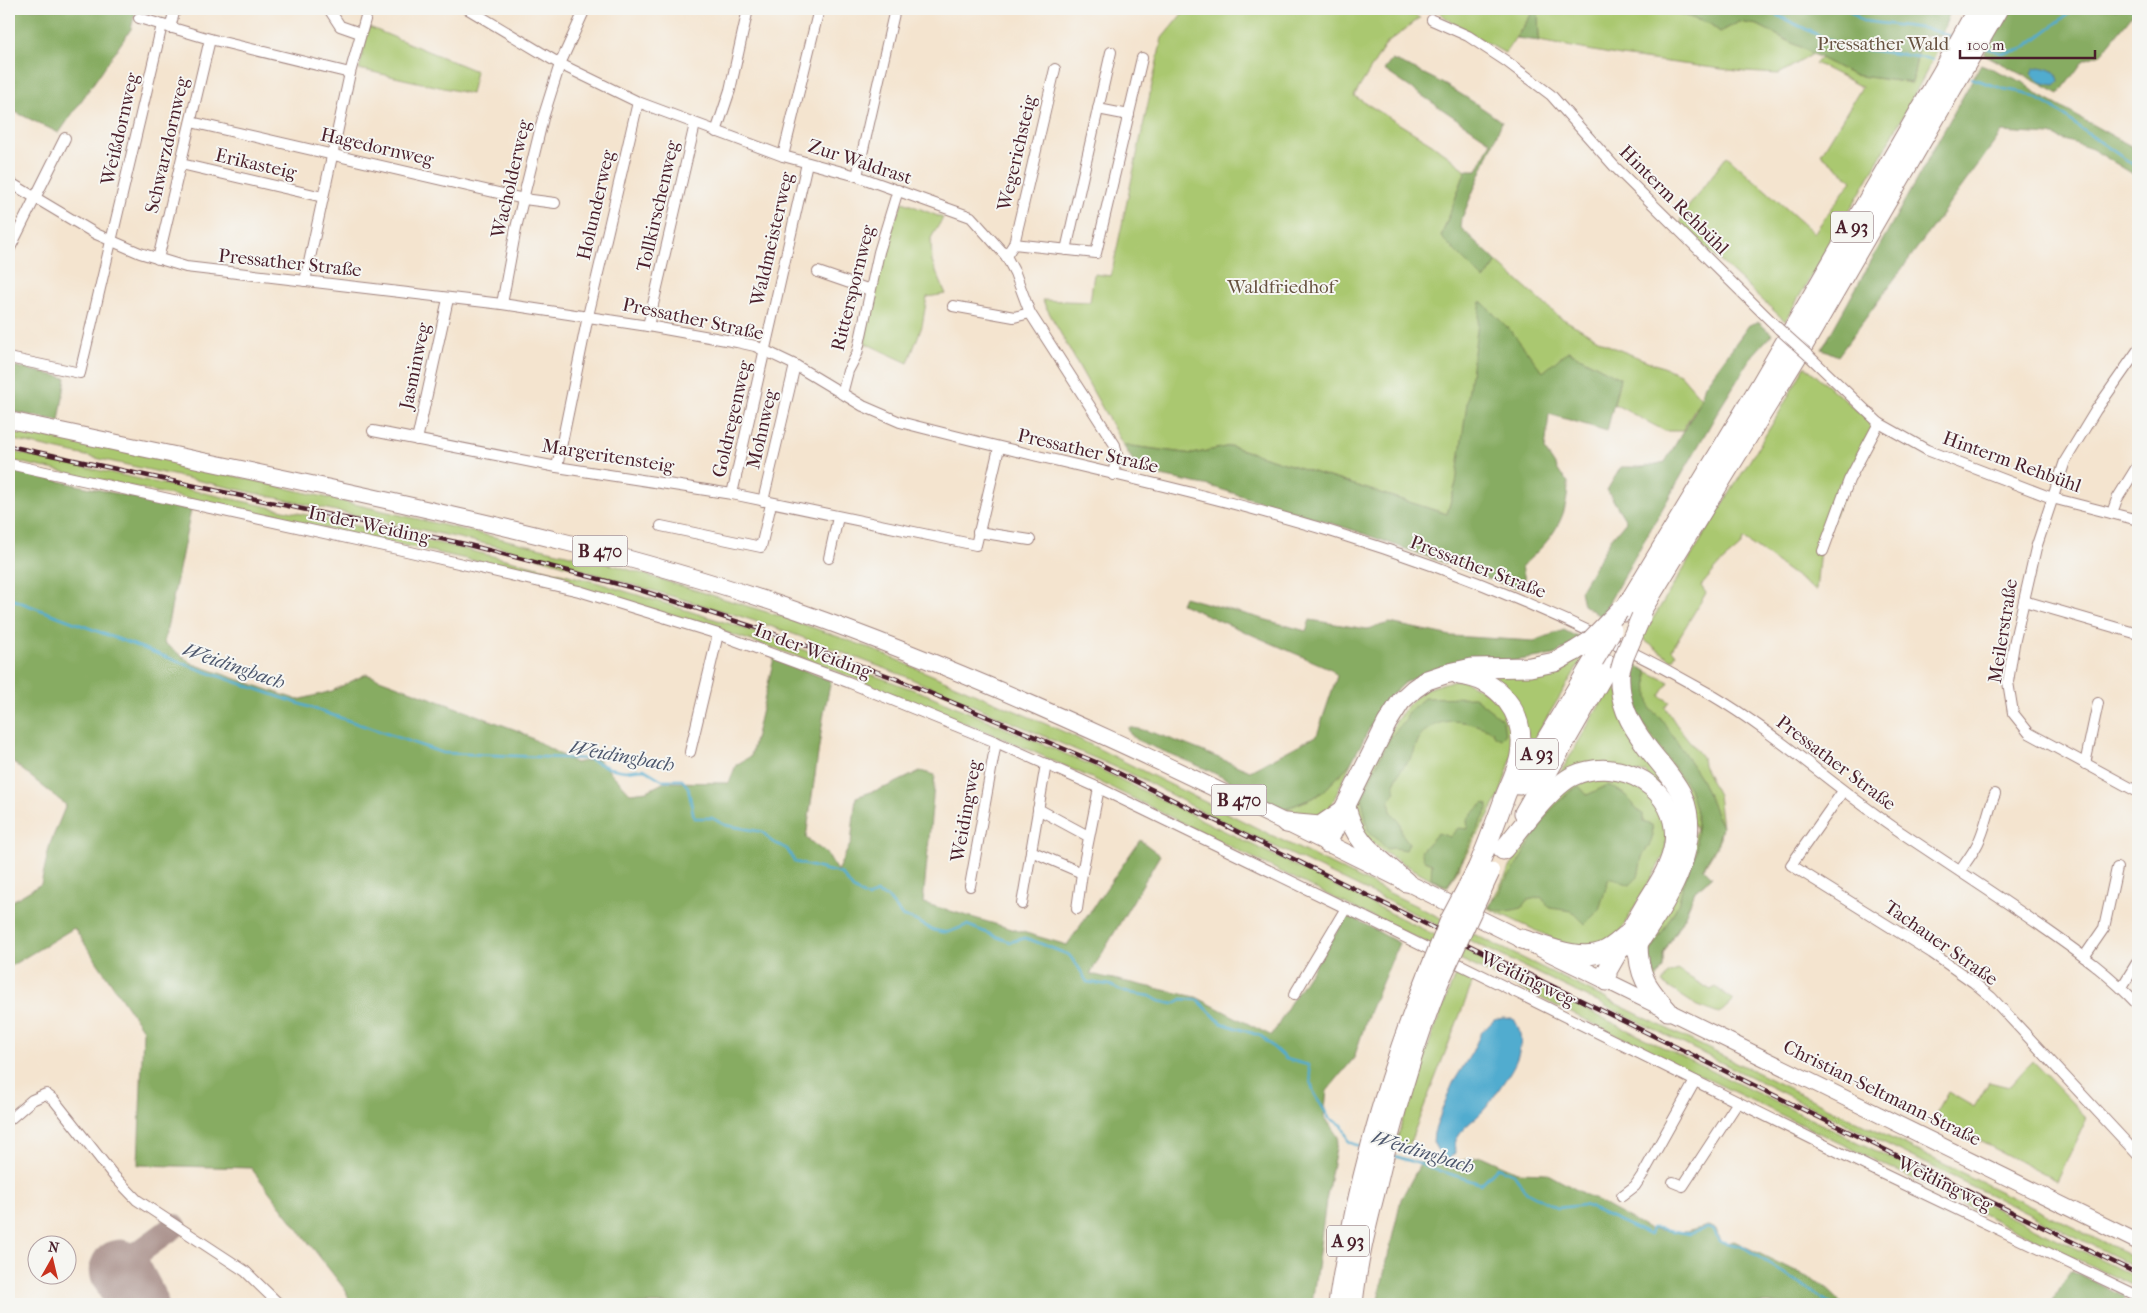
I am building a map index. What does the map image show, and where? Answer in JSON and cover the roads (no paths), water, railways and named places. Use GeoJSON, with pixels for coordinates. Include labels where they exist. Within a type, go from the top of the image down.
{"type":"FeatureCollection","features":[{"type":"Feature","properties":{"kind":"highway","name":"A 93"},"geometry":{"type":"LineString","coordinates":[[1630,611],[1652,593],[1799,354],[1951,75],[1976,11]]}},
{"type":"Feature","properties":{"kind":"highway","name":"A 93"},"geometry":{"type":"LineString","coordinates":[[1338,1304],[1345,1258],[1370,1180],[1381,1132],[1424,1020],[1434,978],[1494,851],[1531,764],[1608,665],[1630,611],[1761,384],[1951,75],[1995,14]]}},
{"type":"Feature","properties":{"kind":"highway"},"geometry":{"type":"LineString","coordinates":[[1327,843],[1387,723],[1401,701],[1427,680],[1472,668],[1530,667],[1554,662],[1589,642],[1630,611]]}},
{"type":"Feature","properties":{"kind":"highway"},"geometry":{"type":"LineString","coordinates":[[1522,939],[1578,954],[1602,952],[1634,937],[1678,878],[1686,852],[1689,832],[1682,798],[1672,780],[1632,727],[1624,710],[1619,686],[1608,665],[1624,657],[1630,611]]}},
{"type":"Feature","properties":{"kind":"highway"},"geometry":{"type":"LineString","coordinates":[[1445,674],[1466,676],[1486,682],[1504,696],[1516,713],[1521,734],[1520,755],[1494,851]]}},
{"type":"Feature","properties":{"kind":"highway"},"geometry":{"type":"LineString","coordinates":[[1494,851],[1555,789],[1572,776],[1589,771],[1608,769],[1628,772],[1644,780],[1657,791],[1669,810],[1674,828],[1674,844],[1668,865],[1616,975],[1607,981]]}},
{"type":"Feature","properties":{"kind":"highway"},"geometry":{"type":"LineString","coordinates":[[1286,823],[1320,826],[1346,807]]}},
{"type":"Feature","properties":{"kind":"highway"},"geometry":{"type":"LineString","coordinates":[[1346,807],[1350,821],[1360,840],[1406,882]]}},
{"type":"Feature","properties":{"kind":"highway"},"geometry":{"type":"LineString","coordinates":[[1634,937],[1642,978],[1668,1011]]}},
{"type":"Feature","properties":{"kind":"highway","name":"A 93"},"geometry":{"type":"LineString","coordinates":[[1353,1304],[1366,1230],[1370,1180]]}},
{"type":"Feature","properties":{"kind":"main road","name":"B 470"},"geometry":{"type":"LineString","coordinates":[[9,420],[545,536],[703,580],[814,617],[948,669],[1091,730],[1286,823],[1607,981]]}},
{"type":"Feature","properties":{"kind":"main road","name":"Christian-Seltmann-Straße"},"geometry":{"type":"LineString","coordinates":[[1607,981],[2138,1242]]}},
{"type":"Feature","properties":{"kind":"street","name":"Weißdornweg"},"geometry":{"type":"LineString","coordinates":[[9,358],[80,373],[166,27],[175,9]]}},
{"type":"Feature","properties":{"kind":"street"},"geometry":{"type":"LineString","coordinates":[[329,9],[340,26],[360,33]]}},
{"type":"Feature","properties":{"kind":"street"},"geometry":{"type":"LineString","coordinates":[[305,281],[350,73],[368,9]]}},
{"type":"Feature","properties":{"kind":"street","name":"Zur Waldrast"},"geometry":{"type":"LineString","coordinates":[[468,9],[560,64],[638,102],[784,156],[857,176],[971,217],[1006,256],[1015,273],[1030,313],[1115,445],[1116,454],[1113,474]]}},
{"type":"Feature","properties":{"kind":"street","name":"Wacholderweg"},"geometry":{"type":"LineString","coordinates":[[502,304],[516,228],[543,118],[560,64],[584,9]]}},
{"type":"Feature","properties":{"kind":"street"},"geometry":{"type":"LineString","coordinates":[[716,132],[730,90],[748,9]]}},
{"type":"Feature","properties":{"kind":"street"},"geometry":{"type":"LineString","coordinates":[[784,156],[819,9]]}},
{"type":"Feature","properties":{"kind":"street"},"geometry":{"type":"LineString","coordinates":[[857,176],[895,9]]}},
{"type":"Feature","properties":{"kind":"street"},"geometry":{"type":"LineString","coordinates":[[138,18],[166,27],[350,73]]}},
{"type":"Feature","properties":{"kind":"street","name":"Hinterm Rehbühl"},"geometry":{"type":"LineString","coordinates":[[1432,20],[1475,41],[1506,61],[1550,95],[1614,166],[1779,329],[1879,423],[1928,450],[2052,498],[2138,520]]}},
{"type":"Feature","properties":{"kind":"street","name":"Schwarzdornweg"},"geometry":{"type":"LineString","coordinates":[[158,259],[210,38]]}},
{"type":"Feature","properties":{"kind":"street"},"geometry":{"type":"LineString","coordinates":[[1066,250],[1112,52]]}},
{"type":"Feature","properties":{"kind":"street"},"geometry":{"type":"LineString","coordinates":[[1006,256],[1014,244],[1096,253],[1142,58]]}},
{"type":"Feature","properties":{"kind":"street","name":"Wegerichsteig"},"geometry":{"type":"LineString","coordinates":[[1014,244],[1055,69]]}},
{"type":"Feature","properties":{"kind":"street","name":"Holunderweg"},"geometry":{"type":"LineString","coordinates":[[557,467],[588,316],[638,102]]}},
{"type":"Feature","properties":{"kind":"street"},"geometry":{"type":"LineString","coordinates":[[1098,109],[1129,115]]}},
{"type":"Feature","properties":{"kind":"street","name":"Hagedornweg"},"geometry":{"type":"LineString","coordinates":[[191,122],[524,199],[555,203]]}},
{"type":"Feature","properties":{"kind":"street","name":"Tollkirschenweg"},"geometry":{"type":"LineString","coordinates":[[648,326],[695,124]]}},
{"type":"Feature","properties":{"kind":"street"},"geometry":{"type":"LineString","coordinates":[[9,250],[65,138]]}},
{"type":"Feature","properties":{"kind":"street","name":"Waldmeisterweg"},"geometry":{"type":"LineString","coordinates":[[765,351],[807,163]]}},
{"type":"Feature","properties":{"kind":"street","name":"Erikasteig"},"geometry":{"type":"LineString","coordinates":[[181,164],[323,197]]}},
{"type":"Feature","properties":{"kind":"street","name":"Pressather Straße"},"geometry":{"type":"LineString","coordinates":[[9,182],[112,241],[158,259],[210,271],[502,304],[588,316],[737,342],[765,351],[795,364],[863,406],[900,422],[999,448],[1224,502],[1333,532],[1448,572],[1612,642],[1711,695],[1818,769],[1843,791],[1902,833],[2084,957],[2122,987],[2138,1005]]}},
{"type":"Feature","properties":{"kind":"street","name":"Ritterspornweg"},"geometry":{"type":"LineString","coordinates":[[842,394],[848,371],[857,354],[879,252],[898,190]]}},
{"type":"Feature","properties":{"kind":"street"},"geometry":{"type":"LineString","coordinates":[[818,272],[870,290]]}},
{"type":"Feature","properties":{"kind":"street","name":"Jasminweg"},"geometry":{"type":"LineString","coordinates":[[417,440],[448,299]]}},
{"type":"Feature","properties":{"kind":"street"},"geometry":{"type":"LineString","coordinates":[[953,306],[1014,317],[1030,313]]}},
{"type":"Feature","properties":{"kind":"street","name":"Meilerstraße"},"geometry":{"type":"LineString","coordinates":[[2138,350],[2096,410],[2065,461],[2036,548],[2008,682],[2013,713],[2029,733],[2138,792]]}},
{"type":"Feature","properties":{"kind":"street","name":"Goldregenweg"},"geometry":{"type":"LineString","coordinates":[[732,494],[765,351]]}},
{"type":"Feature","properties":{"kind":"street","name":"Mohnweg"},"geometry":{"type":"LineString","coordinates":[[661,526],[761,547],[767,502],[795,364]]}},
{"type":"Feature","properties":{"kind":"street"},"geometry":{"type":"LineString","coordinates":[[1823,551],[1849,480],[1879,423]]}},
{"type":"Feature","properties":{"kind":"street","name":"Margeritensteig"},"geometry":{"type":"LineString","coordinates":[[373,432],[557,467],[732,494],[976,545],[978,532]]}},
{"type":"Feature","properties":{"kind":"street"},"geometry":{"type":"LineString","coordinates":[[999,448],[978,532],[1030,540]]}},
{"type":"Feature","properties":{"kind":"street","name":"In der Weiding"},"geometry":{"type":"LineString","coordinates":[[9,464],[402,550],[569,589],[718,634],[896,702]]}},
{"type":"Feature","properties":{"kind":"street"},"geometry":{"type":"LineString","coordinates":[[2112,513],[2117,499],[2138,465]]}},
{"type":"Feature","properties":{"kind":"street"},"geometry":{"type":"LineString","coordinates":[[829,558],[838,517]]}},
{"type":"Feature","properties":{"kind":"street"},"geometry":{"type":"LineString","coordinates":[[2024,600],[2138,634]]}},
{"type":"Feature","properties":{"kind":"street"},"geometry":{"type":"LineString","coordinates":[[690,752],[718,634]]}},
{"type":"Feature","properties":{"kind":"street","name":"Weidingweg"},"geometry":{"type":"LineString","coordinates":[[896,702],[996,742],[1099,788],[1901,1183],[2138,1296]]}},
{"type":"Feature","properties":{"kind":"street"},"geometry":{"type":"LineString","coordinates":[[2085,764],[2098,703]]}},
{"type":"Feature","properties":{"kind":"street","name":"Weidingweg"},"geometry":{"type":"LineString","coordinates":[[970,886],[996,742]]}},
{"type":"Feature","properties":{"kind":"street"},"geometry":{"type":"LineString","coordinates":[[1022,904],[1046,764]]}},
{"type":"Feature","properties":{"kind":"street"},"geometry":{"type":"LineString","coordinates":[[1077,909],[1088,836],[1099,788]]}},
{"type":"Feature","properties":{"kind":"street","name":"Tachauer Straße"},"geometry":{"type":"LineString","coordinates":[[1843,791],[1791,865],[1932,953],[1974,982],[1991,997],[2138,1155]]}},
{"type":"Feature","properties":{"kind":"street"},"geometry":{"type":"LineString","coordinates":[[1960,871],[1977,845],[1995,794]]}},
{"type":"Feature","properties":{"kind":"street"},"geometry":{"type":"LineString","coordinates":[[1038,810],[1088,836]]}},
{"type":"Feature","properties":{"kind":"street"},"geometry":{"type":"LineString","coordinates":[[1031,851],[1082,873]]}},
{"type":"Feature","properties":{"kind":"street"},"geometry":{"type":"LineString","coordinates":[[2084,957],[2104,928],[2117,868]]}},
{"type":"Feature","properties":{"kind":"street"},"geometry":{"type":"LineString","coordinates":[[1294,995],[1346,908]]}},
{"type":"Feature","properties":{"kind":"street"},"geometry":{"type":"LineString","coordinates":[[2122,987],[2138,962]]}},
{"type":"Feature","properties":{"kind":"street"},"geometry":{"type":"LineString","coordinates":[[1622,1196],[1635,1186],[1644,1174],[1695,1081]]}},
{"type":"Feature","properties":{"kind":"street"},"geometry":{"type":"LineString","coordinates":[[9,1120],[32,1100],[46,1094],[54,1100],[114,1176],[137,1200],[245,1271],[279,1304]]}},
{"type":"Feature","properties":{"kind":"street"},"geometry":{"type":"LineString","coordinates":[[1673,1182],[1683,1186],[1738,1102]]}},
{"type":"Feature","properties":{"kind":"water"},"geometry":{"type":"Polygon","coordinates":[[[2040,67],[2055,72],[2059,81],[2055,85],[2035,79],[2031,73],[2034,68],[2040,67]]]}},
{"type":"Feature","properties":{"kind":"water"},"geometry":{"type":"Polygon","coordinates":[[[1503,1018],[1514,1019],[1519,1029],[1520,1047],[1515,1064],[1488,1106],[1459,1134],[1456,1139],[1455,1153],[1446,1162],[1433,1142],[1434,1133],[1443,1107],[1453,1083],[1481,1033],[1494,1020],[1503,1018]]]}},
{"type":"Feature","properties":{"kind":"waterway"},"geometry":{"type":"LineString","coordinates":[[1764,9],[1841,46],[1933,59]]}},
{"type":"Feature","properties":{"kind":"waterway"},"geometry":{"type":"LineString","coordinates":[[1847,9],[1863,21],[1929,29],[1952,37]]}},
{"type":"Feature","properties":{"kind":"waterway"},"geometry":{"type":"LineString","coordinates":[[1984,47],[2001,53],[2021,50],[2075,9]]}},
{"type":"Feature","properties":{"kind":"waterway"},"geometry":{"type":"LineString","coordinates":[[2132,9],[2138,15]]}},
{"type":"Feature","properties":{"kind":"waterway"},"geometry":{"type":"LineString","coordinates":[[1971,78],[2004,89],[2026,93],[2053,107],[2138,168]]}},
{"type":"Feature","properties":{"kind":"waterway","name":"Weidingbach"},"geometry":{"type":"LineString","coordinates":[[9,598],[198,669],[443,753],[589,759],[609,768],[625,771],[644,769],[662,780],[682,780],[688,787],[694,818],[712,818],[725,825],[763,832],[771,841],[787,849],[795,862],[842,874],[853,889],[868,898],[876,893],[887,897],[903,917],[914,920],[936,931],[948,932],[967,925],[1010,942],[1025,938],[1069,955],[1087,982],[1110,985],[1124,992],[1150,996],[1159,1001],[1173,1004],[1182,999],[1198,1000],[1221,1023],[1261,1036],[1286,1059],[1308,1065],[1313,1091],[1329,1118],[1342,1125],[1349,1142],[1362,1147]]}},
{"type":"Feature","properties":{"kind":"waterway","name":"Weidingbach"},"geometry":{"type":"LineString","coordinates":[[1392,1155],[1481,1184],[1498,1167],[1514,1174],[1527,1192],[1557,1208],[1584,1205],[1650,1235],[1652,1228],[1690,1234],[1707,1228],[1714,1230],[1719,1241],[1745,1248],[1831,1304]]}},
{"type":"Feature","properties":{"kind":"railway"},"geometry":{"type":"LineString","coordinates":[[9,446],[465,544],[637,589],[769,632],[894,678],[1098,763],[2138,1274]]}},
{"type":"Feature","properties":{"kind":"park label","name":"Pressather Wald"},"geometry":{"type":"Point","coordinates":[1883,44]}},
{"type":"Feature","properties":{"kind":"park label","name":"Waldfriedhof"},"geometry":{"type":"Point","coordinates":[1281,287]}}]}
